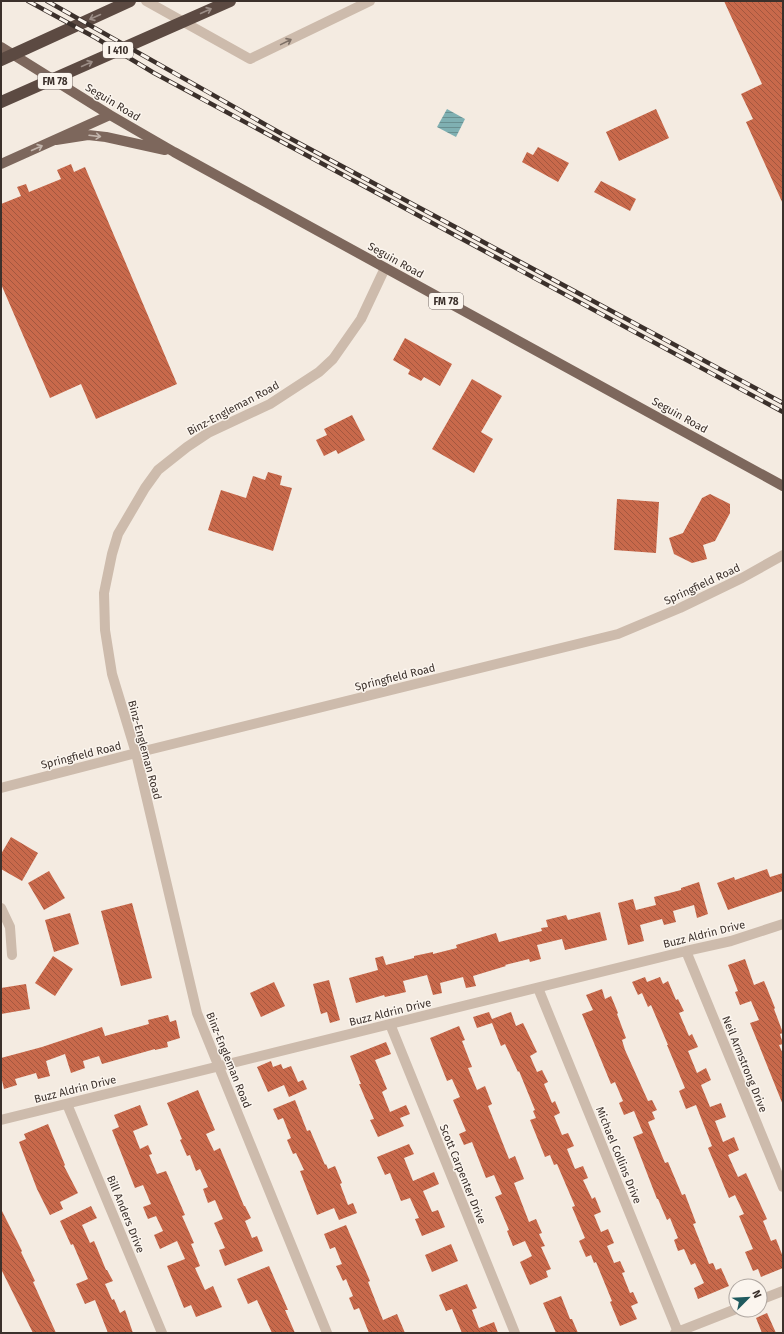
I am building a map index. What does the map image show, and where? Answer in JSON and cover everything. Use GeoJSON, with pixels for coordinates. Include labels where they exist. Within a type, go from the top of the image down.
{"type":"FeatureCollection","features":[{"type":"Feature","properties":{"kind":"highway"},"geometry":{"type":"LineString","coordinates":[[1,60],[130,1]]}},
{"type":"Feature","properties":{"kind":"highway","name":"I 410"},"geometry":{"type":"LineString","coordinates":[[1,102],[226,2]]}},
{"type":"Feature","properties":{"kind":"main road","name":"Seguin Road"},"geometry":{"type":"LineString","coordinates":[[1,47],[110,115],[174,152],[783,486]]}},
{"type":"Feature","properties":{"kind":"main road"},"geometry":{"type":"LineString","coordinates":[[1,164],[110,115]]}},
{"type":"Feature","properties":{"kind":"main road"},"geometry":{"type":"LineString","coordinates":[[56,140],[88,135],[106,137],[174,152]]}},
{"type":"Feature","properties":{"kind":"street"},"geometry":{"type":"LineString","coordinates":[[146,1],[250,59],[370,1]]}},
{"type":"Feature","properties":{"kind":"street","name":"Binz-Engleman Road"},"geometry":{"type":"LineString","coordinates":[[328,1333],[197,1013],[136,753],[112,674],[107,648],[103,612],[104,592],[112,554],[123,525],[145,488],[158,470],[208,433],[270,404],[320,372],[332,359],[361,319],[385,268]]}},
{"type":"Feature","properties":{"kind":"street","name":"Springfield Road"},"geometry":{"type":"LineString","coordinates":[[1,788],[136,753],[618,634],[680,608],[735,582],[783,556]]}},
{"type":"Feature","properties":{"kind":"street"},"geometry":{"type":"LineString","coordinates":[[1,908],[12,935],[12,955]]}},
{"type":"Feature","properties":{"kind":"street","name":"Buzz Aldrin Drive"},"geometry":{"type":"LineString","coordinates":[[1,1120],[538,988],[686,950],[731,941],[783,924]]}},
{"type":"Feature","properties":{"kind":"street","name":"Neil Armstrong Drive"},"geometry":{"type":"LineString","coordinates":[[686,950],[783,1187]]}},
{"type":"Feature","properties":{"kind":"street","name":"Michael Collins Drive"},"geometry":{"type":"LineString","coordinates":[[538,988],[677,1332]]}},
{"type":"Feature","properties":{"kind":"street","name":"Scott Carpenter Drive"},"geometry":{"type":"LineString","coordinates":[[390,1024],[515,1333]]}},
{"type":"Feature","properties":{"kind":"street","name":"Bill Anders Drive"},"geometry":{"type":"LineString","coordinates":[[67,1104],[162,1333]]}},
{"type":"Feature","properties":{"kind":"street"},"geometry":{"type":"LineString","coordinates":[[768,1297],[783,1291]]}},
{"type":"Feature","properties":{"kind":"street"},"geometry":{"type":"LineString","coordinates":[[677,1332],[728,1312]]}},
{"type":"Feature","properties":{"kind":"water"},"geometry":{"type":"Polygon","coordinates":[[[447,109],[465,119],[456,137],[437,127],[447,109]]]}},
{"type":"Feature","properties":{"kind":"building"},"geometry":{"type":"Polygon","coordinates":[[[724,1],[783,1],[783,204],[746,122],[753,119],[741,94],[762,84],[724,1]]]}},
{"type":"Feature","properties":{"kind":"building"},"geometry":{"type":"Polygon","coordinates":[[[656,109],[669,138],[619,161],[606,132],[656,109]]]}},
{"type":"Feature","properties":{"kind":"building"},"geometry":{"type":"Polygon","coordinates":[[[538,147],[569,163],[558,182],[522,162],[527,152],[533,155],[538,147]]]}},
{"type":"Feature","properties":{"kind":"building"},"geometry":{"type":"Polygon","coordinates":[[[71,164],[74,172],[85,167],[177,384],[96,419],[81,384],[50,398],[1,284],[1,204],[21,196],[17,187],[26,184],[29,192],[61,179],[57,170],[71,164]]]}},
{"type":"Feature","properties":{"kind":"building"},"geometry":{"type":"Polygon","coordinates":[[[601,181],[636,199],[630,211],[594,192],[601,181]]]}},
{"type":"Feature","properties":{"kind":"building"},"geometry":{"type":"Polygon","coordinates":[[[405,338],[452,364],[440,386],[424,377],[421,381],[408,374],[410,370],[393,360],[405,338]]]}},
{"type":"Feature","properties":{"kind":"building"},"geometry":{"type":"Polygon","coordinates":[[[472,379],[502,396],[481,432],[493,439],[474,473],[432,449],[472,379]]]}},
{"type":"Feature","properties":{"kind":"building"},"geometry":{"type":"Polygon","coordinates":[[[352,415],[365,440],[338,454],[336,450],[324,456],[316,440],[327,435],[324,429],[352,415]]]}},
{"type":"Feature","properties":{"kind":"building"},"geometry":{"type":"Polygon","coordinates":[[[268,472],[282,476],[280,485],[292,488],[273,551],[208,530],[221,490],[246,498],[253,476],[265,480],[268,472]]]}},
{"type":"Feature","properties":{"kind":"building"},"geometry":{"type":"Polygon","coordinates":[[[710,494],[730,504],[730,513],[715,541],[703,545],[707,559],[692,563],[674,554],[669,538],[683,533],[702,498],[710,494]]]}},
{"type":"Feature","properties":{"kind":"building"},"geometry":{"type":"Polygon","coordinates":[[[617,499],[659,502],[656,553],[614,550],[617,499]]]}},
{"type":"Feature","properties":{"kind":"building"},"geometry":{"type":"Polygon","coordinates":[[[11,837],[38,853],[22,881],[1,869],[1,854],[11,837]]]}},
{"type":"Feature","properties":{"kind":"building"},"geometry":{"type":"Polygon","coordinates":[[[767,869],[770,877],[783,873],[783,891],[728,910],[717,883],[734,877],[735,880],[767,869]]]}},
{"type":"Feature","properties":{"kind":"building"},"geometry":{"type":"Polygon","coordinates":[[[49,871],[65,898],[44,910],[28,883],[49,871]]]}},
{"type":"Feature","properties":{"kind":"building"},"geometry":{"type":"Polygon","coordinates":[[[699,882],[708,914],[697,918],[694,905],[673,911],[676,922],[664,925],[662,919],[640,925],[644,941],[628,945],[618,903],[633,899],[636,910],[656,905],[654,897],[681,890],[681,888],[699,882]]]}},
{"type":"Feature","properties":{"kind":"building"},"geometry":{"type":"Polygon","coordinates":[[[132,903],[152,978],[121,986],[101,911],[132,903]]]}},
{"type":"Feature","properties":{"kind":"building"},"geometry":{"type":"Polygon","coordinates":[[[600,912],[607,940],[565,950],[562,939],[537,945],[541,959],[530,962],[529,959],[505,965],[506,966],[473,976],[476,986],[466,988],[463,977],[440,983],[442,993],[433,995],[427,975],[403,981],[406,992],[385,997],[384,995],[356,1003],[349,978],[378,970],[375,958],[383,956],[386,965],[414,958],[414,956],[433,952],[433,954],[457,948],[456,945],[496,933],[499,942],[542,931],[541,928],[548,927],[546,920],[566,915],[568,920],[600,912]]]}},
{"type":"Feature","properties":{"kind":"building"},"geometry":{"type":"Polygon","coordinates":[[[70,913],[79,944],[54,952],[45,920],[70,913]]]}},
{"type":"Feature","properties":{"kind":"building"},"geometry":{"type":"Polygon","coordinates":[[[53,956],[73,969],[55,996],[35,983],[53,956]]]}},
{"type":"Feature","properties":{"kind":"building"},"geometry":{"type":"Polygon","coordinates":[[[745,959],[754,985],[764,981],[783,1033],[780,1034],[783,1044],[779,1045],[783,1054],[783,1105],[750,1023],[759,1020],[751,1001],[740,1005],[735,992],[738,991],[728,965],[745,959]]]}},
{"type":"Feature","properties":{"kind":"building"},"geometry":{"type":"Polygon","coordinates":[[[645,977],[647,982],[660,977],[663,984],[668,981],[676,1000],[678,999],[684,1011],[679,1013],[689,1036],[692,1034],[698,1047],[688,1051],[697,1073],[706,1068],[711,1080],[701,1085],[710,1107],[721,1103],[726,1117],[715,1121],[723,1142],[734,1137],[739,1150],[728,1155],[738,1177],[746,1173],[767,1219],[763,1221],[771,1241],[776,1239],[783,1257],[783,1268],[761,1277],[758,1269],[753,1271],[745,1252],[753,1249],[739,1216],[744,1214],[735,1195],[729,1198],[708,1148],[712,1146],[696,1105],[686,1109],[679,1091],[685,1088],[651,1005],[648,1007],[642,993],[638,995],[632,982],[645,977]]]}},
{"type":"Feature","properties":{"kind":"building"},"geometry":{"type":"Polygon","coordinates":[[[329,980],[340,1020],[330,1023],[327,1012],[321,1014],[313,984],[329,980]]]}},
{"type":"Feature","properties":{"kind":"building"},"geometry":{"type":"Polygon","coordinates":[[[274,982],[285,1006],[261,1017],[250,993],[274,982]]]}},
{"type":"Feature","properties":{"kind":"building"},"geometry":{"type":"Polygon","coordinates":[[[26,984],[30,1009],[1,1014],[1,988],[26,984]]]}},
{"type":"Feature","properties":{"kind":"building"},"geometry":{"type":"Polygon","coordinates":[[[602,989],[605,999],[611,996],[626,1038],[622,1040],[625,1050],[648,1101],[652,1100],[657,1110],[652,1112],[655,1119],[648,1122],[665,1163],[668,1162],[682,1195],[685,1194],[696,1223],[693,1224],[709,1264],[713,1263],[716,1270],[721,1268],[728,1286],[698,1299],[694,1288],[704,1283],[695,1263],[691,1265],[684,1249],[678,1251],[674,1240],[678,1238],[670,1218],[667,1220],[657,1199],[633,1137],[643,1133],[634,1111],[624,1115],[619,1103],[623,1101],[615,1082],[611,1084],[582,1014],[593,1010],[586,995],[602,989]]]}},
{"type":"Feature","properties":{"kind":"building"},"geometry":{"type":"Polygon","coordinates":[[[489,1012],[492,1019],[511,1012],[516,1026],[523,1023],[537,1052],[530,1056],[537,1072],[542,1070],[548,1082],[544,1084],[552,1103],[555,1101],[560,1113],[554,1116],[562,1135],[568,1133],[574,1146],[567,1149],[575,1169],[583,1166],[588,1178],[583,1180],[592,1199],[595,1197],[601,1212],[594,1215],[601,1232],[608,1229],[614,1243],[607,1246],[614,1263],[620,1261],[625,1272],[622,1273],[630,1293],[633,1292],[638,1303],[631,1306],[637,1319],[620,1326],[610,1302],[612,1301],[596,1262],[594,1263],[591,1255],[586,1257],[579,1241],[585,1238],[572,1207],[575,1206],[557,1164],[554,1165],[550,1155],[545,1157],[530,1120],[536,1118],[533,1111],[535,1110],[519,1071],[518,1072],[505,1044],[501,1046],[492,1023],[477,1028],[473,1017],[489,1012]]]}},
{"type":"Feature","properties":{"kind":"building"},"geometry":{"type":"Polygon","coordinates":[[[168,1015],[170,1022],[176,1020],[180,1038],[167,1042],[168,1047],[155,1049],[102,1064],[99,1056],[83,1061],[85,1068],[71,1073],[65,1054],[46,1061],[50,1076],[38,1079],[36,1073],[15,1079],[17,1085],[4,1089],[1,1076],[1,1058],[42,1047],[102,1027],[105,1036],[149,1024],[148,1020],[168,1015]]]}},
{"type":"Feature","properties":{"kind":"building"},"geometry":{"type":"Polygon","coordinates":[[[459,1026],[465,1040],[462,1041],[472,1067],[468,1068],[477,1090],[485,1086],[492,1104],[488,1106],[509,1159],[515,1156],[524,1179],[514,1183],[529,1222],[536,1219],[542,1233],[539,1234],[545,1246],[541,1247],[551,1269],[546,1271],[548,1277],[530,1285],[520,1262],[532,1256],[525,1241],[513,1246],[507,1231],[509,1230],[495,1197],[502,1194],[494,1175],[486,1178],[472,1142],[464,1145],[459,1134],[466,1131],[453,1100],[460,1097],[452,1079],[447,1081],[430,1038],[459,1026]]]}},
{"type":"Feature","properties":{"kind":"building"},"geometry":{"type":"Polygon","coordinates":[[[386,1042],[391,1054],[375,1060],[387,1089],[382,1092],[390,1112],[406,1105],[410,1114],[400,1118],[404,1126],[378,1137],[370,1120],[374,1119],[359,1084],[361,1084],[350,1056],[386,1042]]]}},
{"type":"Feature","properties":{"kind":"building"},"geometry":{"type":"Polygon","coordinates":[[[271,1061],[273,1067],[281,1064],[283,1069],[291,1066],[298,1082],[303,1080],[307,1089],[289,1097],[284,1085],[268,1092],[257,1067],[271,1061]]]}},
{"type":"Feature","properties":{"kind":"building"},"geometry":{"type":"Polygon","coordinates":[[[198,1090],[215,1130],[206,1134],[214,1151],[220,1148],[244,1206],[251,1218],[245,1221],[252,1238],[257,1236],[263,1251],[225,1266],[219,1250],[225,1248],[214,1223],[223,1219],[215,1200],[208,1203],[203,1189],[208,1187],[200,1169],[196,1171],[190,1155],[187,1156],[180,1140],[182,1139],[167,1103],[198,1090]]]}},
{"type":"Feature","properties":{"kind":"building"},"geometry":{"type":"Polygon","coordinates":[[[295,1100],[307,1131],[310,1130],[325,1165],[326,1164],[328,1169],[335,1166],[342,1183],[340,1184],[348,1205],[353,1203],[357,1213],[339,1220],[334,1208],[317,1215],[300,1171],[304,1170],[296,1153],[293,1154],[287,1140],[291,1138],[283,1118],[278,1120],[273,1109],[295,1100]]]}},
{"type":"Feature","properties":{"kind":"building"},"geometry":{"type":"Polygon","coordinates":[[[140,1105],[148,1125],[133,1131],[140,1149],[148,1145],[152,1154],[149,1155],[157,1174],[166,1171],[185,1215],[182,1216],[194,1243],[191,1244],[200,1266],[195,1268],[205,1290],[213,1286],[222,1307],[196,1317],[191,1305],[184,1308],[167,1266],[185,1259],[177,1241],[160,1249],[154,1235],[163,1231],[156,1216],[148,1219],[143,1207],[151,1204],[143,1185],[135,1188],[112,1130],[119,1127],[114,1115],[140,1105]]]}},
{"type":"Feature","properties":{"kind":"building"},"geometry":{"type":"Polygon","coordinates":[[[48,1124],[65,1165],[64,1166],[78,1193],[60,1202],[63,1209],[50,1215],[37,1189],[19,1142],[26,1139],[24,1134],[48,1124]]]}},
{"type":"Feature","properties":{"kind":"building"},"geometry":{"type":"Polygon","coordinates":[[[409,1144],[414,1154],[404,1158],[413,1181],[434,1172],[439,1184],[423,1191],[432,1212],[438,1210],[445,1227],[422,1236],[415,1219],[419,1218],[410,1198],[401,1201],[390,1173],[385,1175],[377,1157],[409,1144]]]}},
{"type":"Feature","properties":{"kind":"building"},"geometry":{"type":"Polygon","coordinates":[[[91,1206],[97,1218],[82,1225],[90,1243],[94,1241],[106,1270],[113,1281],[105,1284],[112,1300],[114,1299],[120,1313],[125,1310],[133,1333],[108,1333],[95,1300],[85,1304],[76,1284],[88,1279],[73,1244],[71,1245],[60,1221],[91,1206]]]}},
{"type":"Feature","properties":{"kind":"building"},"geometry":{"type":"Polygon","coordinates":[[[1,1209],[22,1251],[21,1252],[35,1281],[33,1282],[56,1333],[33,1333],[1,1269],[1,1209]]]}},
{"type":"Feature","properties":{"kind":"building"},"geometry":{"type":"Polygon","coordinates":[[[346,1225],[370,1281],[368,1282],[383,1320],[397,1314],[405,1333],[369,1333],[359,1308],[354,1310],[349,1298],[353,1296],[346,1279],[343,1281],[336,1266],[342,1264],[335,1247],[330,1249],[324,1234],[346,1225]]]}},
{"type":"Feature","properties":{"kind":"building"},"geometry":{"type":"Polygon","coordinates":[[[451,1244],[458,1261],[432,1272],[425,1255],[451,1244]]]}},
{"type":"Feature","properties":{"kind":"building"},"geometry":{"type":"Polygon","coordinates":[[[269,1266],[288,1310],[285,1310],[295,1333],[272,1333],[257,1300],[248,1304],[237,1279],[269,1266]]]}},
{"type":"Feature","properties":{"kind":"building"},"geometry":{"type":"Polygon","coordinates":[[[467,1284],[477,1308],[472,1310],[479,1328],[494,1322],[498,1333],[462,1333],[452,1309],[446,1311],[439,1295],[467,1284]]]}},
{"type":"Feature","properties":{"kind":"building"},"geometry":{"type":"Polygon","coordinates":[[[561,1296],[570,1319],[572,1319],[578,1333],[556,1333],[543,1303],[561,1296]]]}},
{"type":"Feature","properties":{"kind":"building"},"geometry":{"type":"Polygon","coordinates":[[[768,1315],[776,1333],[762,1333],[756,1318],[768,1318],[768,1315]]]}},
{"type":"Feature","properties":{"kind":"railway"},"geometry":{"type":"LineString","coordinates":[[28,1],[96,38],[154,73],[783,412]]}},
{"type":"Feature","properties":{"kind":"railway"},"geometry":{"type":"LineString","coordinates":[[47,1],[282,134],[783,403]]}}]}
